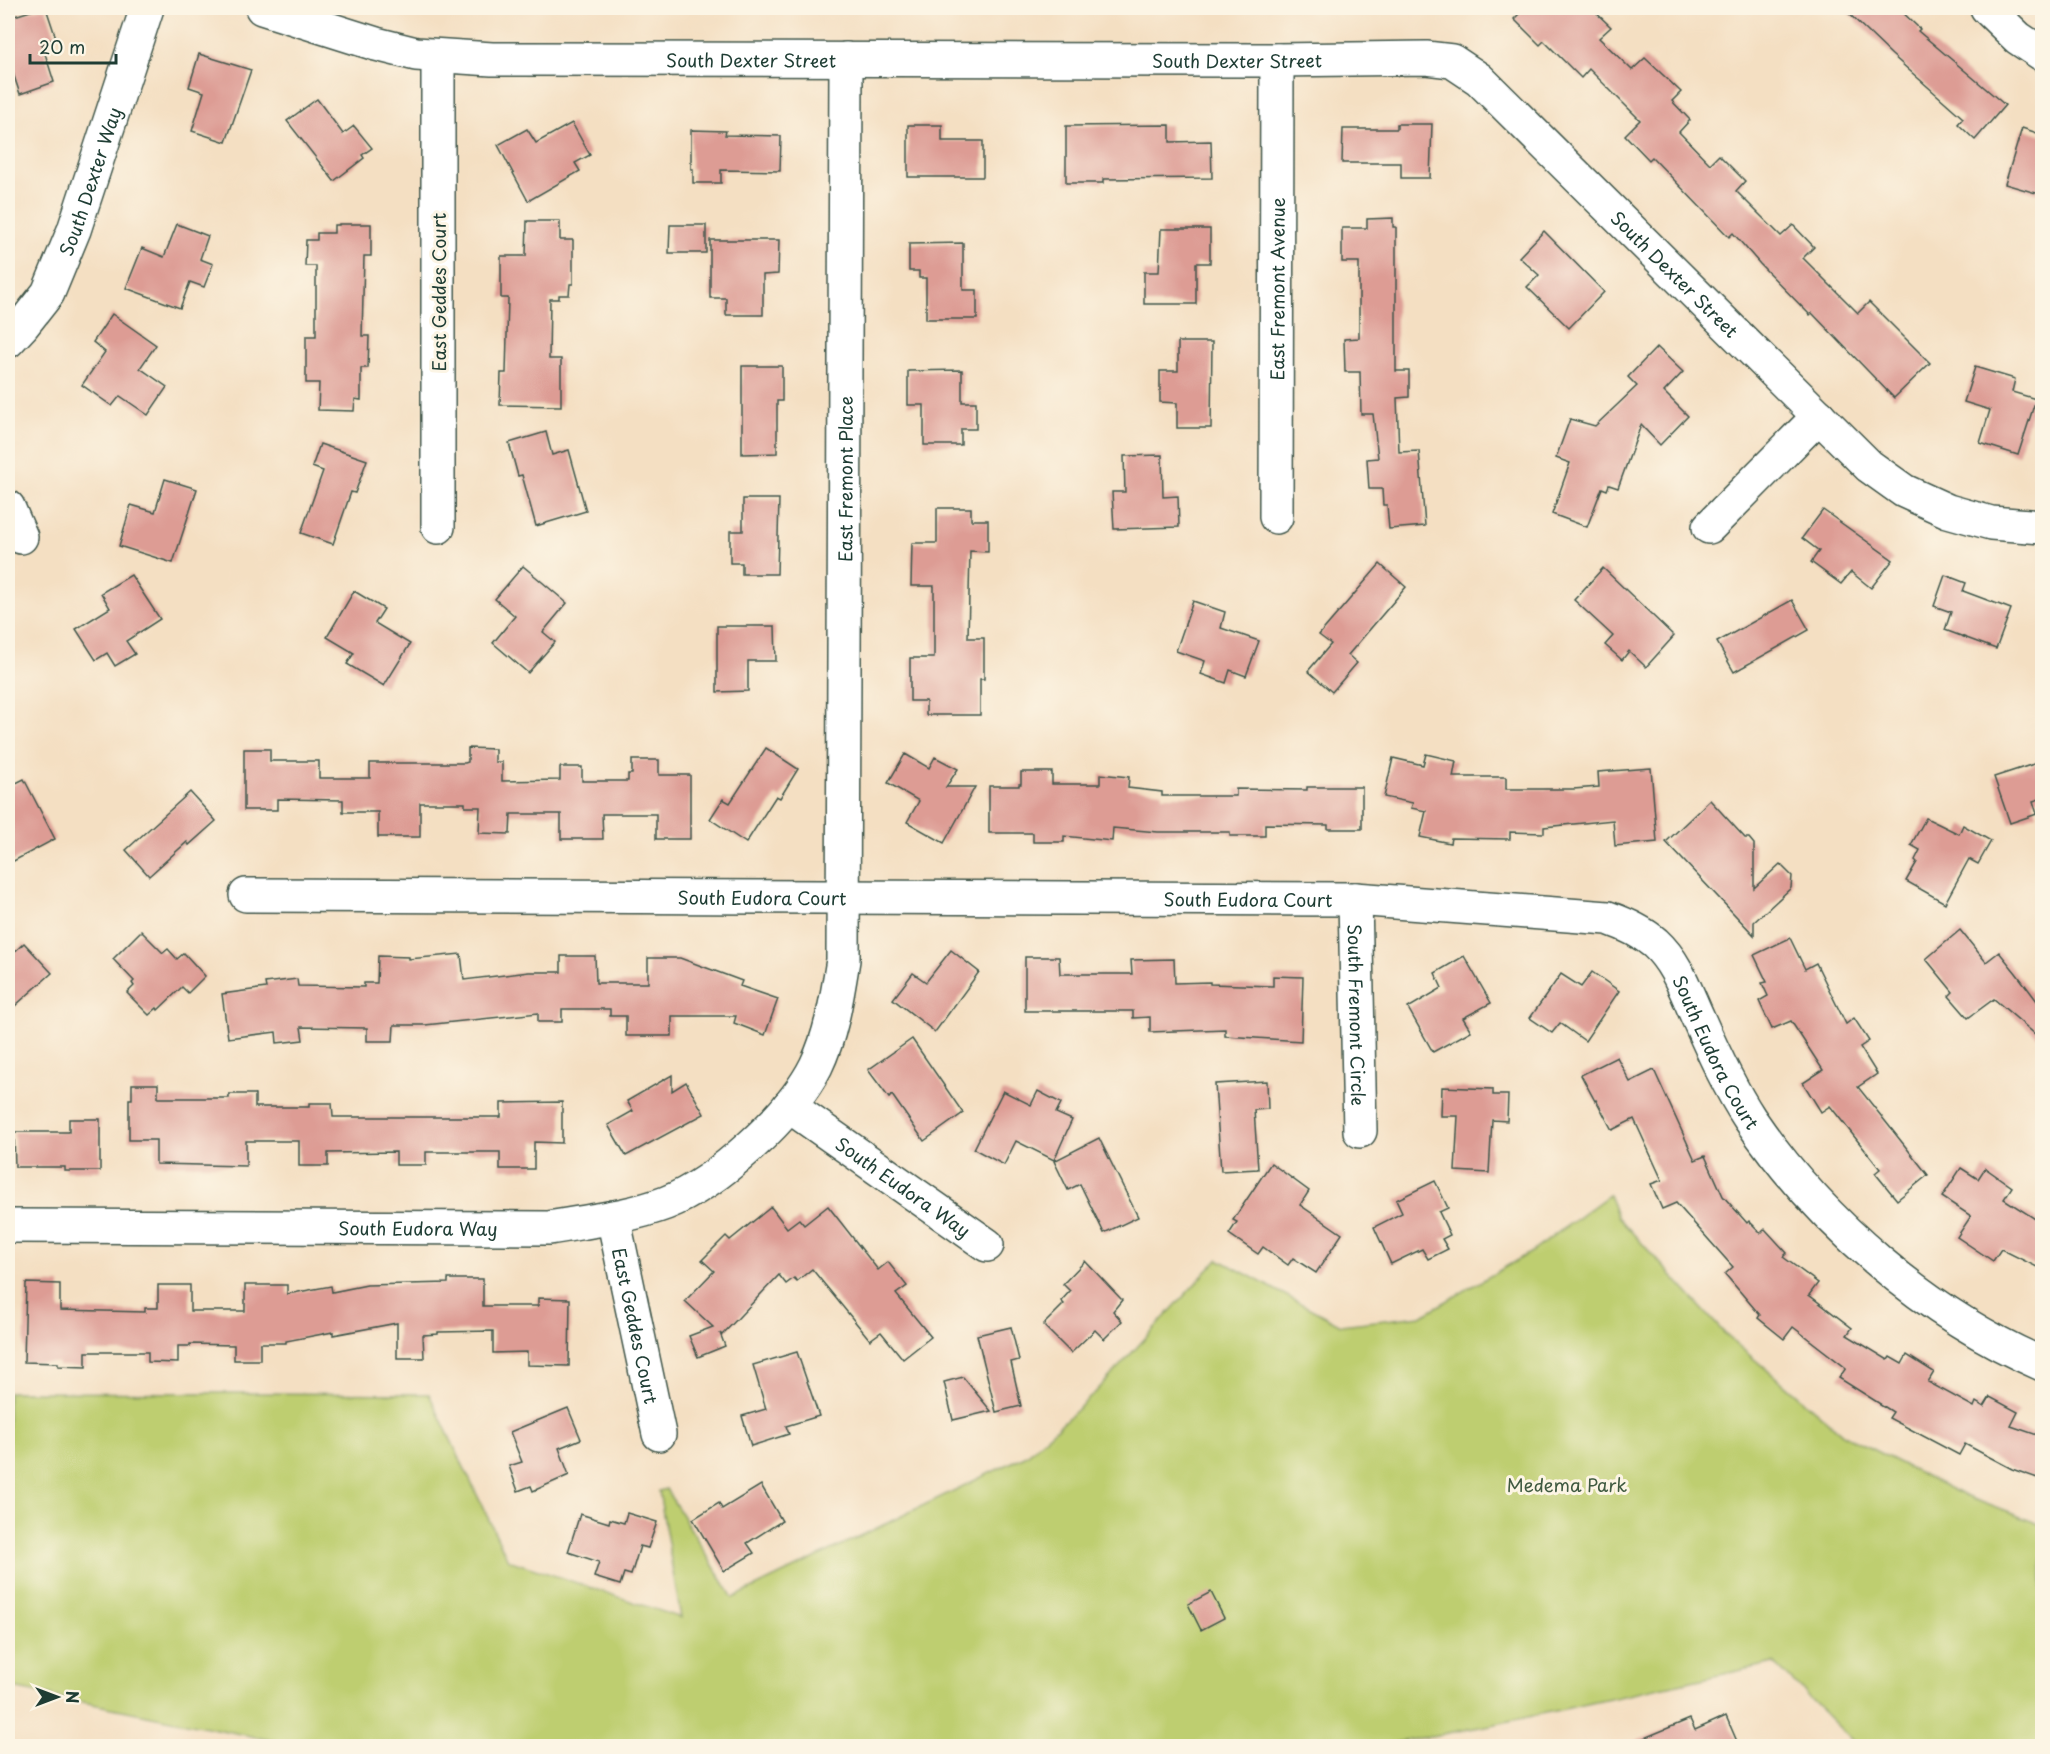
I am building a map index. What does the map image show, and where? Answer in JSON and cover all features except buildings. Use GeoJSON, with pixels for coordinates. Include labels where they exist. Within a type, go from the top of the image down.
{"type":"FeatureCollection","features":[{"type":"Feature","properties":{"kind":"street","name":"South Dexter Way"},"geometry":{"type":"LineString","coordinates":[[8,341],[48,293],[74,230],[147,8]]}},
{"type":"Feature","properties":{"kind":"street","name":"South Dexter Street"},"geometry":{"type":"LineString","coordinates":[[262,8],[376,44],[416,54],[492,59],[1277,60],[1426,58],[1452,62],[1479,78],[1869,466],[1904,491],[1948,511],[1991,523],[2043,527]]}},
{"type":"Feature","properties":{"kind":"street"},"geometry":{"type":"LineString","coordinates":[[1987,8],[2018,38],[2043,54]]}},
{"type":"Feature","properties":{"kind":"street","name":"East Geddes Court"},"geometry":{"type":"LineString","coordinates":[[438,56],[438,527]]}},
{"type":"Feature","properties":{"kind":"street","name":"East Fremont Place"},"geometry":{"type":"LineString","coordinates":[[844,899],[846,58]]}},
{"type":"Feature","properties":{"kind":"street","name":"East Fremont Avenue"},"geometry":{"type":"LineString","coordinates":[[1276,517],[1277,60]]}},
{"type":"Feature","properties":{"kind":"street"},"geometry":{"type":"LineString","coordinates":[[1709,527],[1819,416]]}},
{"type":"Feature","properties":{"kind":"street"},"geometry":{"type":"LineString","coordinates":[[8,507],[21,537]]}},
{"type":"Feature","properties":{"kind":"street","name":"South Eudora Court"},"geometry":{"type":"LineString","coordinates":[[246,895],[844,899],[1355,899],[1608,918],[1633,927],[1656,944],[1676,969],[1720,1067],[1749,1118],[1812,1197],[1855,1241],[1897,1276],[1977,1331],[2043,1364]]}},
{"type":"Feature","properties":{"kind":"street","name":"South Eudora Way"},"geometry":{"type":"LineString","coordinates":[[8,1226],[549,1228],[613,1217],[666,1203],[713,1178],[750,1146],[789,1106],[815,1067],[833,1022],[843,960],[844,899]]}},
{"type":"Feature","properties":{"kind":"street","name":"South Fremont Circle"},"geometry":{"type":"LineString","coordinates":[[1355,899],[1360,1131]]}},
{"type":"Feature","properties":{"kind":"street","name":"South Eudora Way"},"geometry":{"type":"LineString","coordinates":[[789,1106],[987,1245]]}},
{"type":"Feature","properties":{"kind":"street","name":"East Geddes Court"},"geometry":{"type":"LineString","coordinates":[[613,1217],[658,1434]]}},
{"type":"Feature","properties":{"kind":"green space","name":"Medema Park"},"geometry":{"type":"Polygon","coordinates":[[[1609,1195],[1618,1217],[1727,1336],[1844,1435],[1965,1496],[2042,1525],[2042,1746],[1858,1746],[1774,1663],[1491,1725],[1377,1746],[300,1746],[8,1687],[8,1392],[429,1394],[508,1560],[681,1618],[659,1491],[666,1489],[733,1598],[1027,1455],[1094,1394],[1218,1259],[1341,1325],[1421,1316],[1533,1251],[1609,1195]]]}}]}
